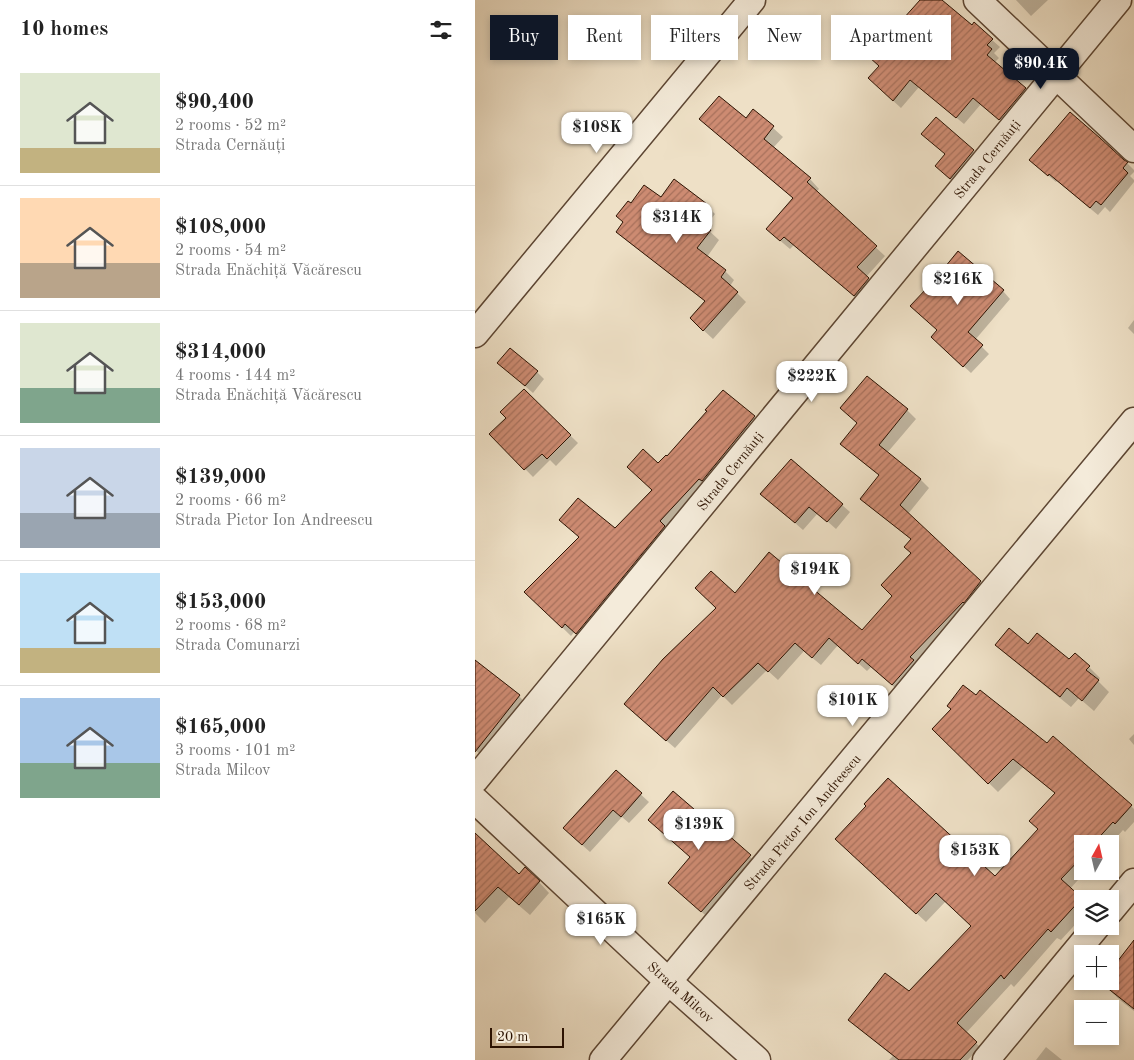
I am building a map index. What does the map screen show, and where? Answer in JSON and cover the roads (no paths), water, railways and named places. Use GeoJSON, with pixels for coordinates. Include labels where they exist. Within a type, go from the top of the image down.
{"type":"FeatureCollection","features":[{"type":"Feature","properties":{"kind":"street"},"geometry":{"type":"LineString","coordinates":[[475,334],[752,0]]}},
{"type":"Feature","properties":{"kind":"street"},"geometry":{"type":"LineString","coordinates":[[977,0],[1134,149]]}},
{"type":"Feature","properties":{"kind":"street","name":"Strada Cernăuți"},"geometry":{"type":"LineString","coordinates":[[475,780],[1118,0]]}},
{"type":"Feature","properties":{"kind":"street","name":"Strada Pictor Ion Andreescu"},"geometry":{"type":"LineString","coordinates":[[603,1060],[1134,421]]}},
{"type":"Feature","properties":{"kind":"street","name":"Strada Milcov"},"geometry":{"type":"LineString","coordinates":[[475,800],[669,982],[757,1060]]}},
{"type":"Feature","properties":{"kind":"street"},"geometry":{"type":"LineString","coordinates":[[1119,900],[1134,882]]}},
{"type":"Feature","properties":{"kind":"street"},"geometry":{"type":"LineString","coordinates":[[987,1060],[1090,935]]}}]}
